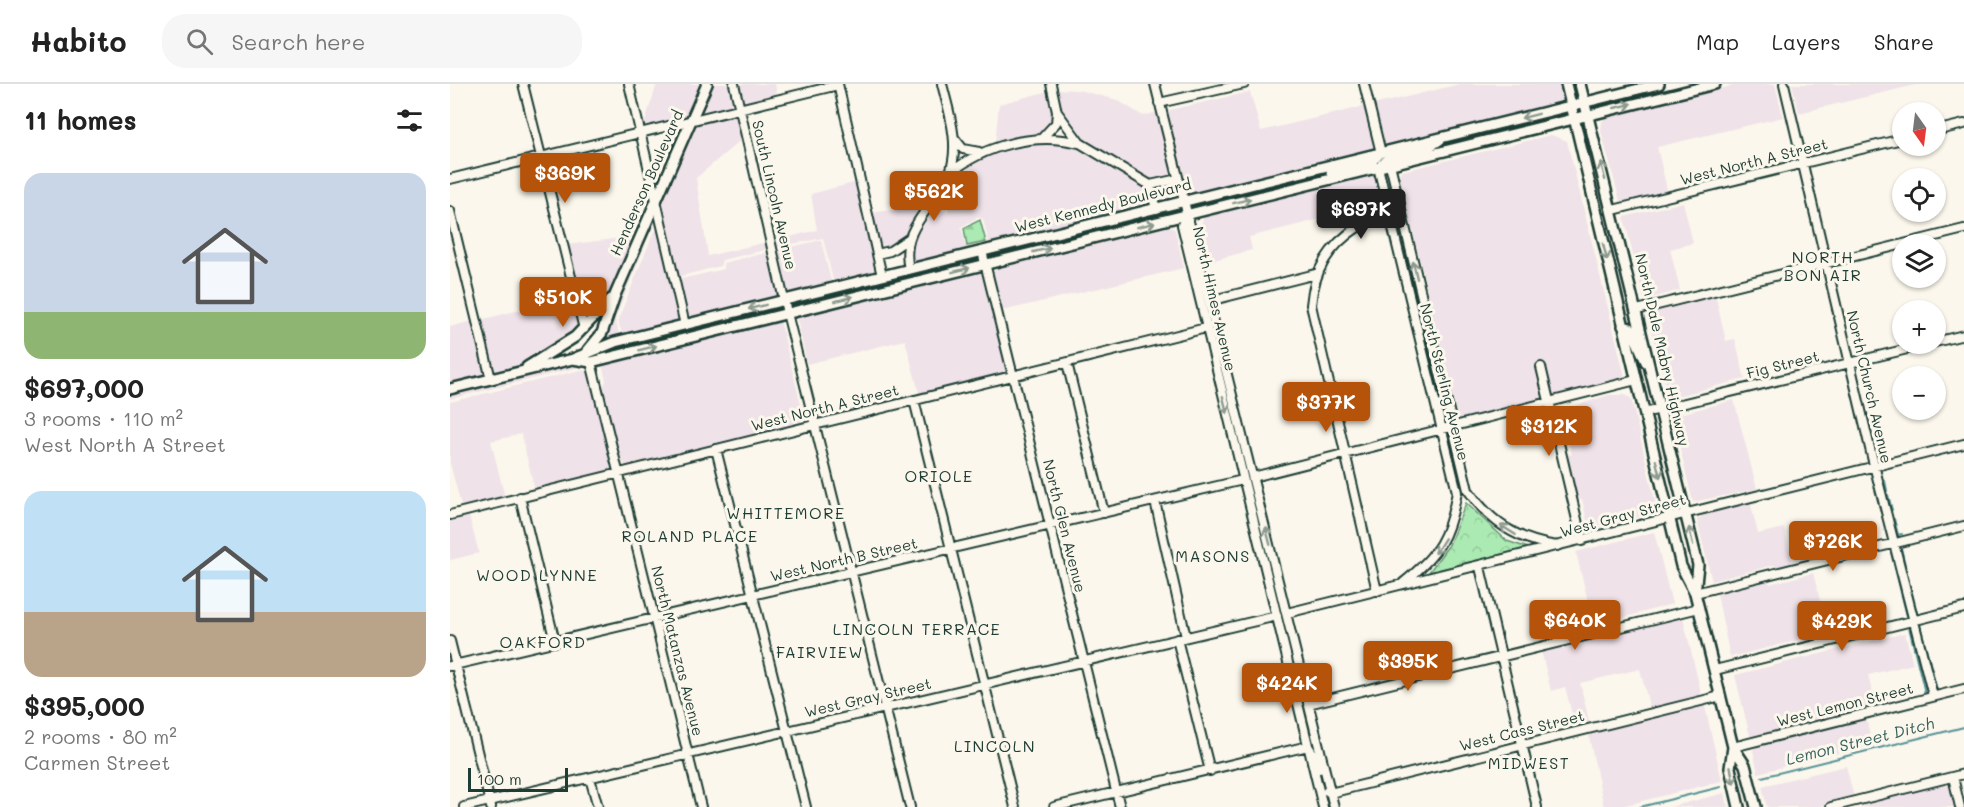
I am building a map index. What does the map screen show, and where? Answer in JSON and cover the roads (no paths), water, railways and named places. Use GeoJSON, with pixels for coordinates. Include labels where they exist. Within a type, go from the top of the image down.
{"type":"FeatureCollection","features":[{"type":"Feature","properties":{"kind":"main road","name":"Henderson Boulevard"},"geometry":{"type":"LineString","coordinates":[[573,359],[586,352],[600,338],[615,295],[707,84]]}},
{"type":"Feature","properties":{"kind":"main road","name":"North Dale Mabry Highway"},"geometry":{"type":"LineString","coordinates":[[1566,84],[1681,566],[1695,593],[1733,747],[1745,765],[1756,807]]}},
{"type":"Feature","properties":{"kind":"main road","name":"North Dale Mabry Highway"},"geometry":{"type":"LineString","coordinates":[[1580,84],[1613,210],[1698,565],[1695,593]]}},
{"type":"Feature","properties":{"kind":"main road","name":"West Kennedy Boulevard"},"geometry":{"type":"LineString","coordinates":[[450,390],[573,359],[615,342],[1659,84]]}},
{"type":"Feature","properties":{"kind":"main road","name":"West Kennedy Boulevard"},"geometry":{"type":"LineString","coordinates":[[591,362],[1714,84]]}},
{"type":"Feature","properties":{"kind":"main road"},"geometry":{"type":"LineString","coordinates":[[1378,167],[1394,156],[1434,146],[1444,137]]}},
{"type":"Feature","properties":{"kind":"main road"},"geometry":{"type":"LineString","coordinates":[[1319,182],[1330,173],[1371,162],[1381,153]]}},
{"type":"Feature","properties":{"kind":"main road","name":"Henderson Boulevard"},"geometry":{"type":"LineString","coordinates":[[520,372],[584,329],[615,295]]}},
{"type":"Feature","properties":{"kind":"main road"},"geometry":{"type":"LineString","coordinates":[[1623,326],[1631,328],[1637,347],[1651,369]]}},
{"type":"Feature","properties":{"kind":"main road"},"geometry":{"type":"LineString","coordinates":[[573,359],[591,362]]}},
{"type":"Feature","properties":{"kind":"main road","name":"North Dale Mabry Highway"},"geometry":{"type":"LineString","coordinates":[[1733,747],[1730,768],[1739,807]]}},
{"type":"Feature","properties":{"kind":"street"},"geometry":{"type":"LineString","coordinates":[[524,84],[584,329]]}},
{"type":"Feature","properties":{"kind":"street"},"geometry":{"type":"LineString","coordinates":[[629,84],[686,325]]}},
{"type":"Feature","properties":{"kind":"street","name":"South Lincoln Avenue"},"geometry":{"type":"LineString","coordinates":[[734,84],[787,313],[910,807]]}},
{"type":"Feature","properties":{"kind":"street"},"geometry":{"type":"LineString","coordinates":[[450,179],[838,84],[882,276]]}},
{"type":"Feature","properties":{"kind":"street"},"geometry":{"type":"LineString","coordinates":[[942,84],[954,138],[949,174]]}},
{"type":"Feature","properties":{"kind":"street"},"geometry":{"type":"LineString","coordinates":[[1043,137],[1056,123],[1057,112],[1051,84]]}},
{"type":"Feature","properties":{"kind":"street"},"geometry":{"type":"LineString","coordinates":[[1155,84],[1186,215]]}},
{"type":"Feature","properties":{"kind":"street"},"geometry":{"type":"LineString","coordinates":[[1159,103],[1244,84]]}},
{"type":"Feature","properties":{"kind":"street"},"geometry":{"type":"LineString","coordinates":[[1364,84],[1381,153]]}},
{"type":"Feature","properties":{"kind":"street","name":"North Church Avenue"},"geometry":{"type":"LineString","coordinates":[[1784,84],[1874,466],[1933,696]]}},
{"type":"Feature","properties":{"kind":"street"},"geometry":{"type":"LineString","coordinates":[[1057,112],[1080,143]]}},
{"type":"Feature","properties":{"kind":"street"},"geometry":{"type":"LineString","coordinates":[[1946,128],[1964,124]]}},
{"type":"Feature","properties":{"kind":"street"},"geometry":{"type":"LineString","coordinates":[[877,254],[890,251],[908,239],[949,174],[980,152],[1043,137],[1080,143],[1150,185],[1178,179]]}},
{"type":"Feature","properties":{"kind":"street"},"geometry":{"type":"LineString","coordinates":[[954,138],[963,149],[980,152]]}},
{"type":"Feature","properties":{"kind":"street","name":"West North A Street"},"geometry":{"type":"LineString","coordinates":[[1613,210],[1892,142]]}},
{"type":"Feature","properties":{"kind":"street","name":"North Sterling Avenue"},"geometry":{"type":"LineString","coordinates":[[1390,164],[1468,490]]}},
{"type":"Feature","properties":{"kind":"street","name":"North Sterling Avenue"},"geometry":{"type":"LineString","coordinates":[[1378,167],[1457,492],[1451,522],[1438,551],[1400,586]]}},
{"type":"Feature","properties":{"kind":"street"},"geometry":{"type":"LineString","coordinates":[[1150,185],[1156,209]]}},
{"type":"Feature","properties":{"kind":"street"},"geometry":{"type":"LineString","coordinates":[[1377,591],[1312,318],[1311,305],[1316,274],[1321,263],[1342,240],[1359,226],[1389,212],[1400,204]]}},
{"type":"Feature","properties":{"kind":"street"},"geometry":{"type":"LineString","coordinates":[[450,211],[491,379]]}},
{"type":"Feature","properties":{"kind":"street","name":"North Himes Avenue"},"geometry":{"type":"LineString","coordinates":[[1186,215],[1190,223],[1334,807]]}},
{"type":"Feature","properties":{"kind":"street","name":"North Himes Avenue"},"geometry":{"type":"LineString","coordinates":[[1186,215],[1182,225],[1323,807]]}},
{"type":"Feature","properties":{"kind":"street"},"geometry":{"type":"LineString","coordinates":[[1637,310],[1964,229]]}},
{"type":"Feature","properties":{"kind":"street"},"geometry":{"type":"LineString","coordinates":[[908,239],[906,256],[909,269]]}},
{"type":"Feature","properties":{"kind":"street","name":"North Glen Avenue"},"geometry":{"type":"LineString","coordinates":[[982,251],[1120,807]]}},
{"type":"Feature","properties":{"kind":"street"},"geometry":{"type":"LineString","coordinates":[[1209,302],[1316,274]]}},
{"type":"Feature","properties":{"kind":"street","name":"West North A Street"},"geometry":{"type":"LineString","coordinates":[[450,514],[1206,328]]}},
{"type":"Feature","properties":{"kind":"street"},"geometry":{"type":"LineString","coordinates":[[1420,336],[1430,334]]}},
{"type":"Feature","properties":{"kind":"street"},"geometry":{"type":"LineString","coordinates":[[1946,339],[1964,334]]}},
{"type":"Feature","properties":{"kind":"street","name":"Fig Street"},"geometry":{"type":"LineString","coordinates":[[1644,413],[1892,353]]}},
{"type":"Feature","properties":{"kind":"street"},"geometry":{"type":"LineString","coordinates":[[1424,361],[1436,357]]}},
{"type":"Feature","properties":{"kind":"street","name":"North Matanzas Avenue"},"geometry":{"type":"LineString","coordinates":[[591,362],[701,807]]}},
{"type":"Feature","properties":{"kind":"street"},"geometry":{"type":"LineString","coordinates":[[1067,363],[1104,513]]}},
{"type":"Feature","properties":{"kind":"street"},"geometry":{"type":"LineString","coordinates":[[1541,367],[1581,541]]}},
{"type":"Feature","properties":{"kind":"street"},"geometry":{"type":"LineString","coordinates":[[1253,477],[1636,380]]}},
{"type":"Feature","properties":{"kind":"street"},"geometry":{"type":"LineString","coordinates":[[914,400],[1015,807]]}},
{"type":"Feature","properties":{"kind":"street","name":"West Gray Street"},"geometry":{"type":"LineString","coordinates":[[1287,613],[1480,567],[1964,444]]}},
{"type":"Feature","properties":{"kind":"street"},"geometry":{"type":"LineString","coordinates":[[716,449],[806,807]]}},
{"type":"Feature","properties":{"kind":"street","name":"West North B Street"},"geometry":{"type":"LineString","coordinates":[[453,665],[1243,480]]}},
{"type":"Feature","properties":{"kind":"street"},"geometry":{"type":"LineString","coordinates":[[1457,492],[1468,490],[1483,511],[1512,534],[1562,546]]}},
{"type":"Feature","properties":{"kind":"street"},"geometry":{"type":"LineString","coordinates":[[520,497],[555,642]]}},
{"type":"Feature","properties":{"kind":"street"},"geometry":{"type":"LineString","coordinates":[[1155,501],[1210,771]]}},
{"type":"Feature","properties":{"kind":"street"},"geometry":{"type":"LineString","coordinates":[[1695,593],[1964,526]]}},
{"type":"Feature","properties":{"kind":"street"},"geometry":{"type":"LineString","coordinates":[[1263,558],[1271,568],[1281,606],[1287,613]]}},
{"type":"Feature","properties":{"kind":"street"},"geometry":{"type":"LineString","coordinates":[[1480,567],[1537,807]]}},
{"type":"Feature","properties":{"kind":"street"},"geometry":{"type":"LineString","coordinates":[[1308,704],[1699,608]]}},
{"type":"Feature","properties":{"kind":"street"},"geometry":{"type":"LineString","coordinates":[[1715,670],[1964,608]]}},
{"type":"Feature","properties":{"kind":"street"},"geometry":{"type":"LineString","coordinates":[[1277,616],[1285,626],[1297,674],[1303,681]]}},
{"type":"Feature","properties":{"kind":"street","name":"West Gray Street"},"geometry":{"type":"LineString","coordinates":[[464,807],[490,804],[688,754],[1277,616]]}},
{"type":"Feature","properties":{"kind":"street"},"geometry":{"type":"LineString","coordinates":[[450,641],[453,665],[490,804]]}},
{"type":"Feature","properties":{"kind":"street","name":"West Lemon Street"},"geometry":{"type":"LineString","coordinates":[[1733,747],[1964,688]]}},
{"type":"Feature","properties":{"kind":"street","name":"West Cass Street"},"geometry":{"type":"LineString","coordinates":[[1330,793],[1721,696]]}},
{"type":"Feature","properties":{"kind":"street"},"geometry":{"type":"LineString","coordinates":[[1054,807],[1308,746],[1316,758],[1325,789],[1330,793]]}},
{"type":"Feature","properties":{"kind":"street"},"geometry":{"type":"LineString","coordinates":[[1831,807],[1964,774]]}},
{"type":"Feature","properties":{"kind":"street"},"geometry":{"type":"LineString","coordinates":[[1953,777],[1960,807]]}},
{"type":"Feature","properties":{"kind":"street"},"geometry":{"type":"LineString","coordinates":[[590,778],[598,807]]}},
{"type":"Feature","properties":{"kind":"waterway"},"geometry":{"type":"LineString","coordinates":[[1885,481],[1887,491]]}},
{"type":"Feature","properties":{"kind":"waterway"},"geometry":{"type":"LineString","coordinates":[[1888,495],[1892,510]]}},
{"type":"Feature","properties":{"kind":"waterway"},"geometry":{"type":"LineString","coordinates":[[1894,519],[1898,535],[1902,534]]}},
{"type":"Feature","properties":{"kind":"waterway"},"geometry":{"type":"LineString","coordinates":[[1901,548],[1905,565]]}},
{"type":"Feature","properties":{"kind":"waterway"},"geometry":{"type":"LineString","coordinates":[[1891,552],[1907,616]]}},
{"type":"Feature","properties":{"kind":"waterway"},"geometry":{"type":"LineString","coordinates":[[1907,574],[1909,580]]}},
{"type":"Feature","properties":{"kind":"waterway"},"geometry":{"type":"LineString","coordinates":[[1911,589],[1917,613]]}},
{"type":"Feature","properties":{"kind":"waterway"},"geometry":{"type":"LineString","coordinates":[[1920,625],[1937,690]]}},
{"type":"Feature","properties":{"kind":"waterway"},"geometry":{"type":"LineString","coordinates":[[1909,627],[1925,693]]}},
{"type":"Feature","properties":{"kind":"waterway","name":"Lemon Street Ditch"},"geometry":{"type":"LineString","coordinates":[[1762,777],[1964,727]]}},
{"type":"Feature","properties":{"kind":"waterway"},"geometry":{"type":"LineString","coordinates":[[1640,807],[1721,787]]}},
{"type":"Feature","properties":{"kind":"district","name":"NORTH BON AIR"},"geometry":{"type":"Point","coordinates":[1823,266]}},
{"type":"Feature","properties":{"kind":"district","name":"ORIOLE"},"geometry":{"type":"Point","coordinates":[939,476]}},
{"type":"Feature","properties":{"kind":"district","name":"WHITTEMORE"},"geometry":{"type":"Point","coordinates":[786,513]}},
{"type":"Feature","properties":{"kind":"district","name":"ROLAND PLACE"},"geometry":{"type":"Point","coordinates":[690,536]}},
{"type":"Feature","properties":{"kind":"district","name":"MASONS"},"geometry":{"type":"Point","coordinates":[1213,556]}},
{"type":"Feature","properties":{"kind":"district","name":"WOOD LYNNE"},"geometry":{"type":"Point","coordinates":[537,575]}},
{"type":"Feature","properties":{"kind":"district","name":"LINCOLN TERRACE"},"geometry":{"type":"Point","coordinates":[917,629]}},
{"type":"Feature","properties":{"kind":"district","name":"OAKFORD"},"geometry":{"type":"Point","coordinates":[543,642]}},
{"type":"Feature","properties":{"kind":"district","name":"FAIRVIEW"},"geometry":{"type":"Point","coordinates":[820,652]}},
{"type":"Feature","properties":{"kind":"district","name":"LINCOLN"},"geometry":{"type":"Point","coordinates":[995,746]}},
{"type":"Feature","properties":{"kind":"district","name":"MIDWEST"},"geometry":{"type":"Point","coordinates":[1529,763]}}]}
